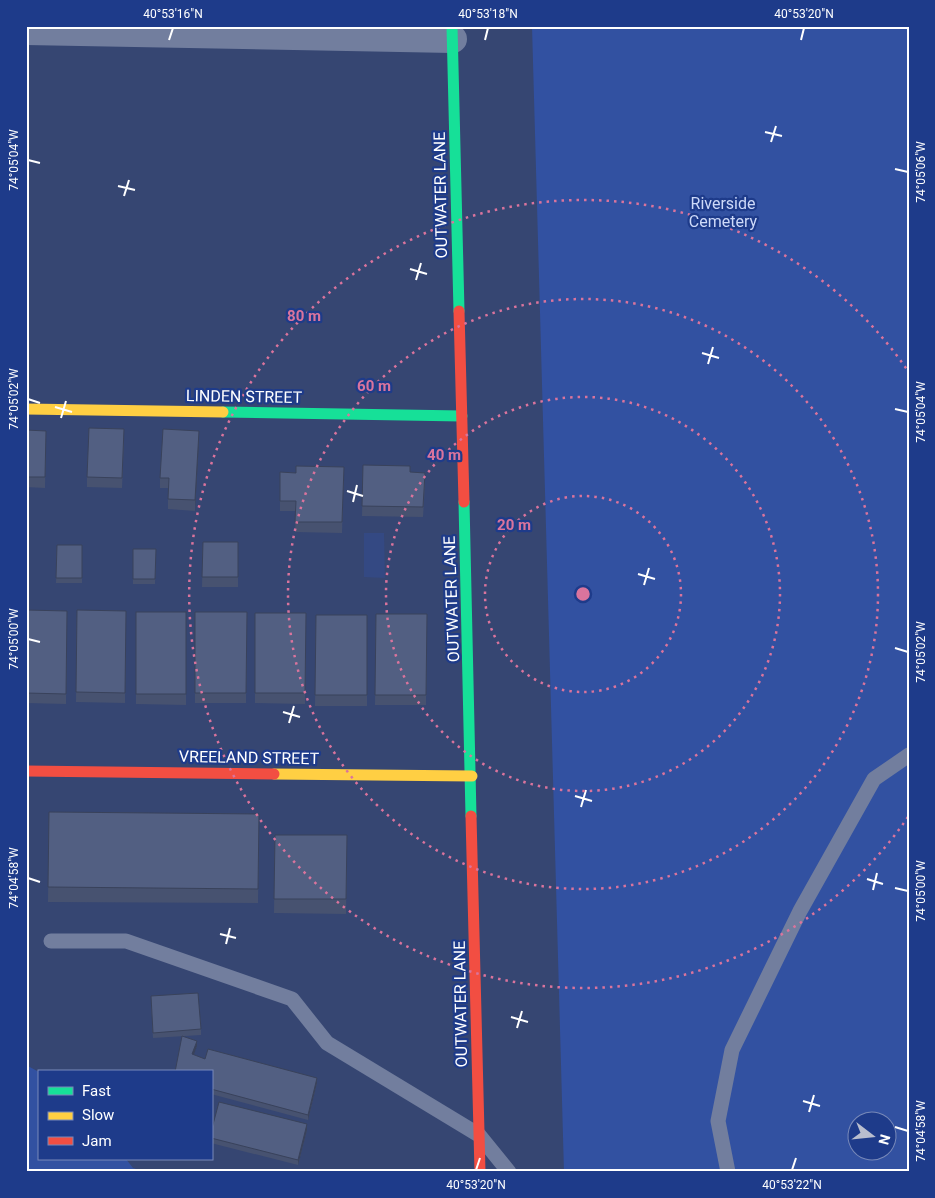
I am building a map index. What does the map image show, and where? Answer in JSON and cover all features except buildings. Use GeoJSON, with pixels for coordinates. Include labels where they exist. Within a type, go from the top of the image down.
{"type":"FeatureCollection","features":[{"type":"Feature","properties":{"kind":"street"},"geometry":{"type":"LineString","coordinates":[[26,31],[452,33]]}},
{"type":"Feature","properties":{"kind":"street","name":"OUTWATER LANE"},"geometry":{"type":"LineString","coordinates":[[452,33],[472,776],[480,1172]]}},
{"type":"Feature","properties":{"kind":"street","name":"LINDEN STREET"},"geometry":{"type":"LineString","coordinates":[[26,409],[462,416]]}},
{"type":"Feature","properties":{"kind":"street","name":"VREELAND STREET"},"geometry":{"type":"LineString","coordinates":[[26,771],[472,776]]}},
{"type":"Feature","properties":{"kind":"lane"},"geometry":{"type":"LineString","coordinates":[[728,1172],[718,1121],[732,1050],[805,903],[874,778],[909,755]]}},
{"type":"Feature","properties":{"kind":"lane"},"geometry":{"type":"LineString","coordinates":[[51,941],[126,941],[292,999],[327,1043],[479,1135],[509,1172]]}},
{"type":"Feature","properties":{"kind":"green space","name":"Riverside Cemetery"},"geometry":{"type":"Polygon","coordinates":[[[532,26],[909,26],[909,1172],[564,1172],[532,26]]]}},
{"type":"Feature","properties":{"kind":"green space"},"geometry":{"type":"Polygon","coordinates":[[[26,1065],[38,1071],[38,1160],[127,1160],[133,1168],[145,1172],[26,1172],[26,1065]]]}},
{"type":"Feature","properties":{"kind":"shaded area"},"geometry":{"type":"Polygon","coordinates":[[[364,533],[384,533],[385,578],[364,577],[364,533]]]}},
{"type":"Feature","properties":{"kind":"traffic: fast"},"geometry":{"type":"LineString","coordinates":[[452,26],[459,311]]}},
{"type":"Feature","properties":{"kind":"traffic: fast"},"geometry":{"type":"LineString","coordinates":[[223,412],[462,416]]}},
{"type":"Feature","properties":{"kind":"traffic: fast"},"geometry":{"type":"LineString","coordinates":[[464,502],[471,816]]}},
{"type":"Feature","properties":{"kind":"traffic: slow"},"geometry":{"type":"LineString","coordinates":[[26,409],[223,412]]}},
{"type":"Feature","properties":{"kind":"traffic: slow"},"geometry":{"type":"LineString","coordinates":[[274,774],[472,776]]}},
{"type":"Feature","properties":{"kind":"traffic: jam"},"geometry":{"type":"LineString","coordinates":[[459,311],[464,502]]}},
{"type":"Feature","properties":{"kind":"traffic: jam"},"geometry":{"type":"LineString","coordinates":[[26,771],[274,774]]}},
{"type":"Feature","properties":{"kind":"traffic: jam"},"geometry":{"type":"LineString","coordinates":[[471,816],[480,1172]]}}]}
